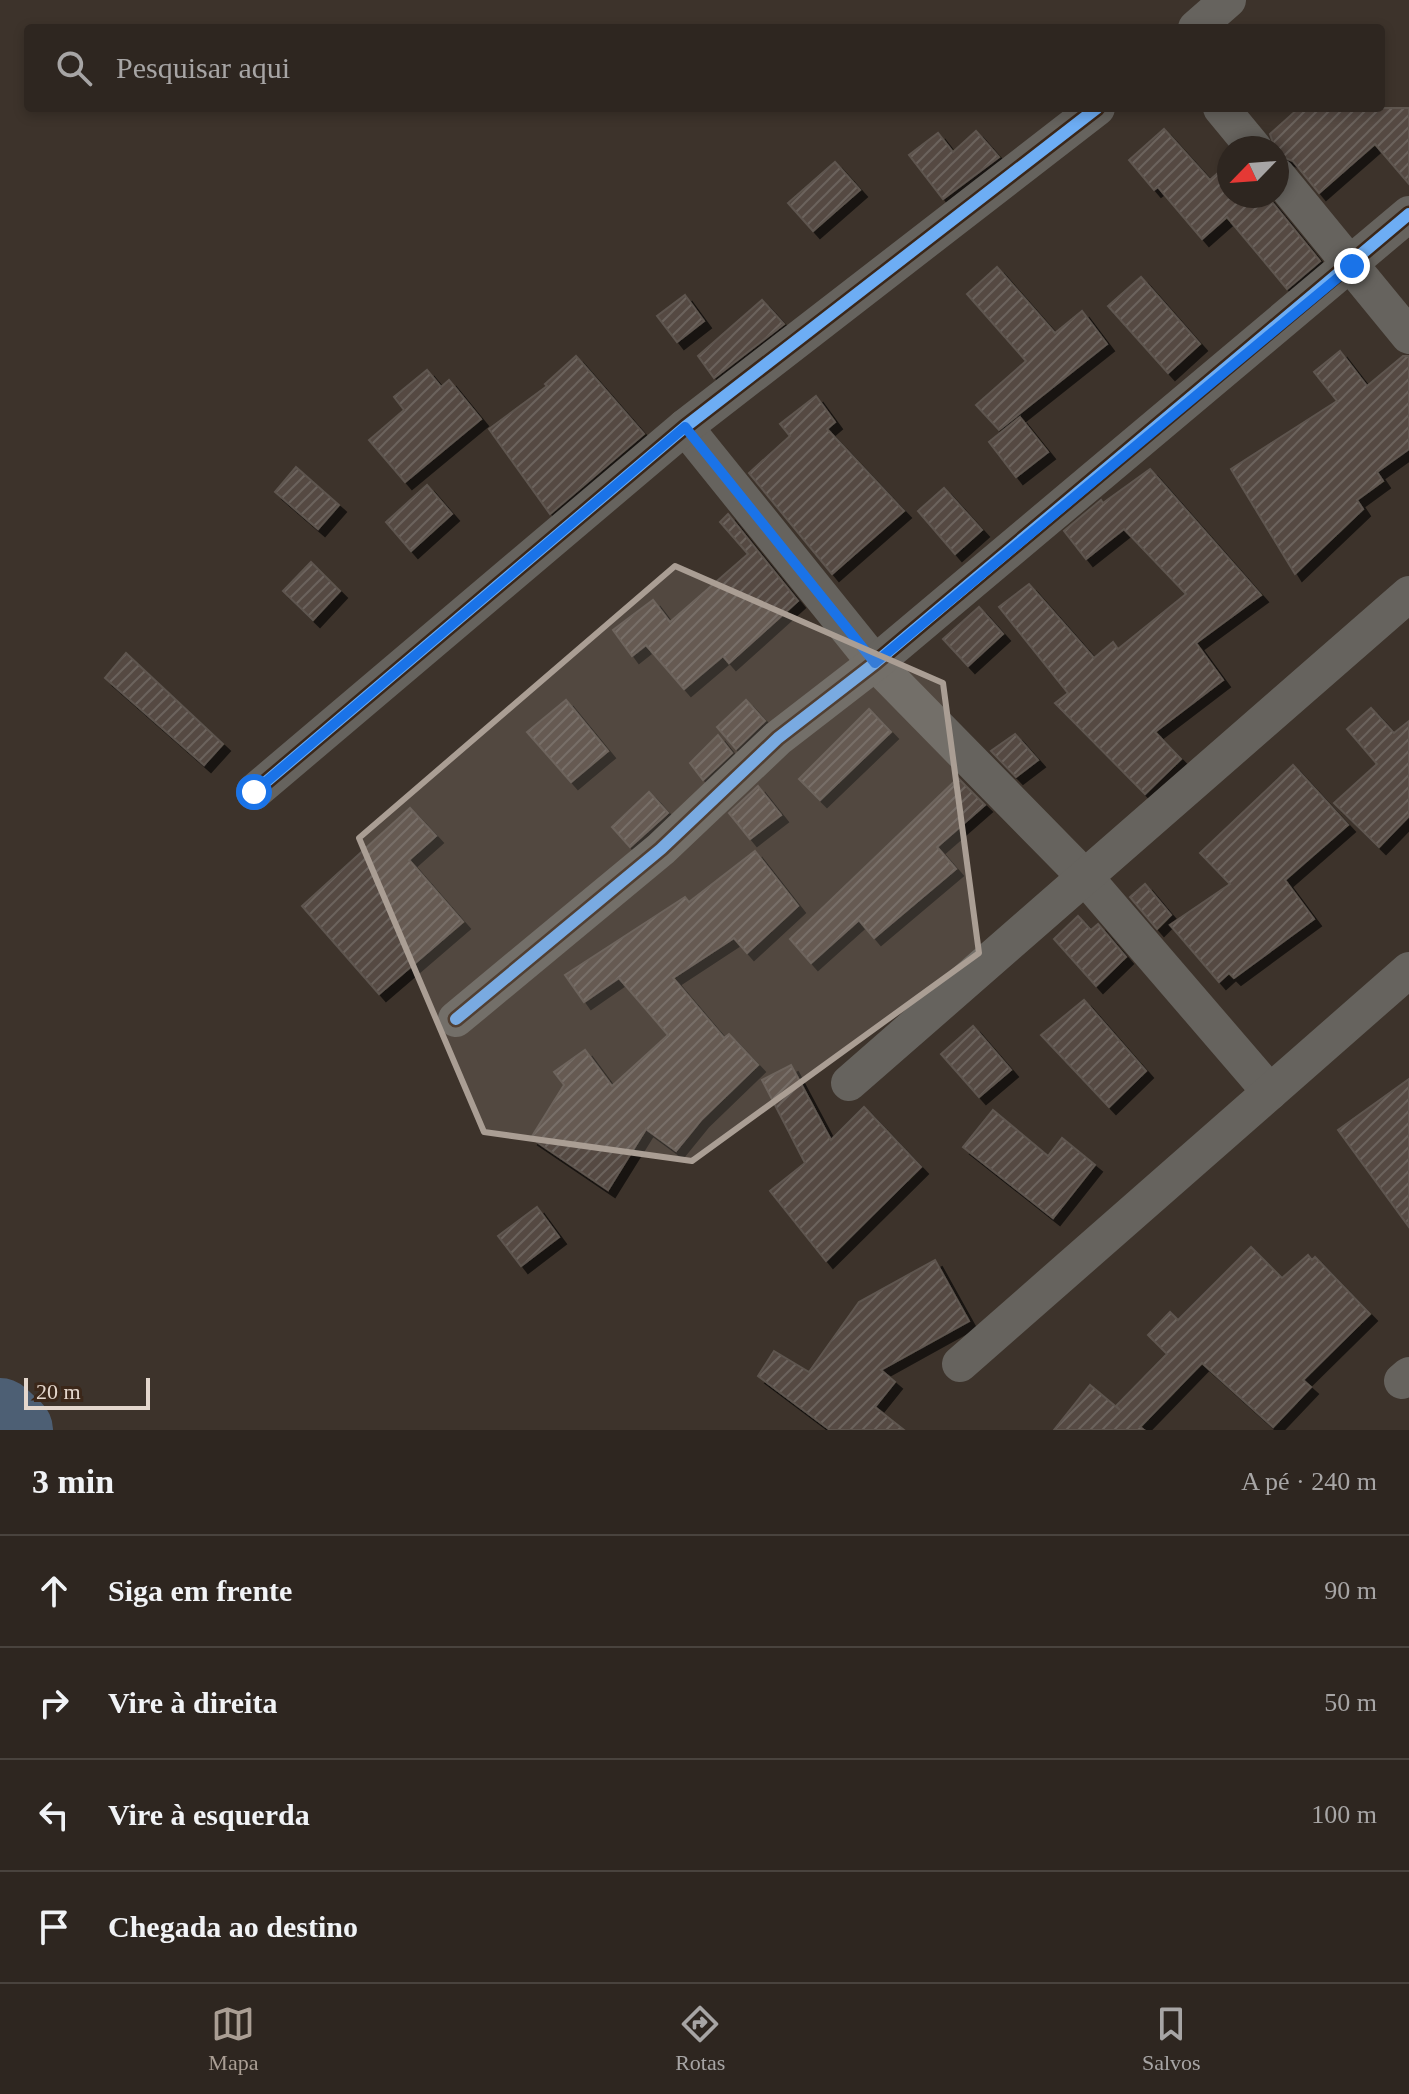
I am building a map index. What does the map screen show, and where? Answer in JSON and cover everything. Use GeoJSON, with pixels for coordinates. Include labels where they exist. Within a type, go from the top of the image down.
{"type":"FeatureCollection","features":[{"type":"Feature","properties":{"kind":"street"},"geometry":{"type":"LineString","coordinates":[[1201,24],[1228,0]]}},
{"type":"Feature","properties":{"kind":"street"},"geometry":{"type":"LineString","coordinates":[[254,792],[685,427],[1092,112]]}},
{"type":"Feature","properties":{"kind":"street"},"geometry":{"type":"LineString","coordinates":[[1224,112],[1244,136]]}},
{"type":"Feature","properties":{"kind":"street"},"geometry":{"type":"LineString","coordinates":[[1289,190],[1409,336]]}},
{"type":"Feature","properties":{"kind":"street"},"geometry":{"type":"LineString","coordinates":[[456,1019],[661,849],[778,738],[875,663],[1352,266],[1409,214]]}},
{"type":"Feature","properties":{"kind":"street"},"geometry":{"type":"LineString","coordinates":[[685,427],[875,663],[1085,877],[1270,1092]]}},
{"type":"Feature","properties":{"kind":"street"},"geometry":{"type":"LineString","coordinates":[[849,1083],[1409,594]]}},
{"type":"Feature","properties":{"kind":"street"},"geometry":{"type":"LineString","coordinates":[[960,1364],[1409,970]]}},
{"type":"Feature","properties":{"kind":"highlighted area"},"geometry":{"type":"Polygon","coordinates":[[[675,566],[943,683],[979,953],[692,1161],[484,1132],[359,838],[675,566]]]}},
{"type":"Feature","properties":{"kind":"building"},"geometry":{"type":"Polygon","coordinates":[[[1385,108],[1409,108],[1409,184],[1375,144],[1319,193],[1289,160],[1289,136],[1271,136],[1295,112],[1385,112],[1385,108]]]}},
{"type":"Feature","properties":{"kind":"building"},"geometry":{"type":"Polygon","coordinates":[[[1164,129],[1210,180],[1217,174],[1217,208],[1277,208],[1320,261],[1287,289],[1227,217],[1202,239],[1158,187],[1154,190],[1129,160],[1164,129]]]}},
{"type":"Feature","properties":{"kind":"building"},"geometry":{"type":"Polygon","coordinates":[[[976,131],[999,157],[943,199],[909,155],[938,133],[953,152],[976,131]]]}},
{"type":"Feature","properties":{"kind":"building"},"geometry":{"type":"Polygon","coordinates":[[[835,162],[860,190],[813,231],[788,203],[835,162]]]}},
{"type":"Feature","properties":{"kind":"building"},"geometry":{"type":"Polygon","coordinates":[[[997,267],[1055,333],[1082,311],[1107,344],[999,430],[976,405],[1026,361],[967,294],[997,267]]]}},
{"type":"Feature","properties":{"kind":"building"},"geometry":{"type":"Polygon","coordinates":[[[1141,277],[1200,344],[1168,373],[1108,306],[1141,277]]]}},
{"type":"Feature","properties":{"kind":"building"},"geometry":{"type":"Polygon","coordinates":[[[685,295],[704,321],[677,342],[657,316],[685,295]]]}},
{"type":"Feature","properties":{"kind":"building"},"geometry":{"type":"Polygon","coordinates":[[[762,300],[784,324],[714,378],[698,356],[762,300]]]}},
{"type":"Feature","properties":{"kind":"building"},"geometry":{"type":"Polygon","coordinates":[[[1340,351],[1367,386],[1403,356],[1409,356],[1409,449],[1377,472],[1383,481],[1357,500],[1363,509],[1295,574],[1231,469],[1337,401],[1314,372],[1340,351]]]}},
{"type":"Feature","properties":{"kind":"building"},"geometry":{"type":"Polygon","coordinates":[[[576,356],[644,434],[550,514],[489,429],[547,386],[545,384],[576,356]]]}},
{"type":"Feature","properties":{"kind":"building"},"geometry":{"type":"Polygon","coordinates":[[[427,370],[441,387],[449,380],[481,419],[405,482],[369,440],[404,410],[394,397],[427,370]]]}},
{"type":"Feature","properties":{"kind":"building"},"geometry":{"type":"Polygon","coordinates":[[[816,396],[835,422],[827,429],[904,511],[832,574],[749,473],[790,436],[780,424],[816,396]]]}},
{"type":"Feature","properties":{"kind":"building"},"geometry":{"type":"Polygon","coordinates":[[[1020,417],[1048,452],[1016,477],[989,442],[1020,417]]]}},
{"type":"Feature","properties":{"kind":"building"},"geometry":{"type":"Polygon","coordinates":[[[296,467],[339,505],[318,529],[275,492],[296,467]]]}},
{"type":"Feature","properties":{"kind":"building"},"geometry":{"type":"Polygon","coordinates":[[[1150,469],[1261,595],[1196,643],[1223,680],[1155,732],[1181,759],[1145,794],[1055,703],[1068,693],[999,607],[1029,584],[1094,658],[1113,642],[1118,649],[1186,594],[1124,529],[1086,559],[1064,531],[1101,500],[1103,503],[1150,469]]]}},
{"type":"Feature","properties":{"kind":"building"},"geometry":{"type":"Polygon","coordinates":[[[427,485],[452,514],[411,551],[386,522],[427,485]]]}},
{"type":"Feature","properties":{"kind":"building"},"geometry":{"type":"Polygon","coordinates":[[[944,488],[982,530],[955,554],[918,511],[944,488]]]}},
{"type":"Feature","properties":{"kind":"building"},"geometry":{"type":"Polygon","coordinates":[[[728,514],[798,601],[729,663],[723,656],[684,689],[646,645],[632,656],[613,630],[653,600],[670,622],[748,554],[720,522],[728,514]]]}},
{"type":"Feature","properties":{"kind":"building"},"geometry":{"type":"Polygon","coordinates":[[[311,562],[340,591],[313,620],[283,591],[311,562]]]}},
{"type":"Feature","properties":{"kind":"building"},"geometry":{"type":"Polygon","coordinates":[[[979,607],[1003,634],[968,666],[943,639],[979,607]]]}},
{"type":"Feature","properties":{"kind":"building"},"geometry":{"type":"Polygon","coordinates":[[[126,653],[223,744],[204,765],[105,678],[126,653]]]}},
{"type":"Feature","properties":{"kind":"building"},"geometry":{"type":"Polygon","coordinates":[[[566,700],[608,751],[571,782],[527,732],[566,700]]]}},
{"type":"Feature","properties":{"kind":"building"},"geometry":{"type":"Polygon","coordinates":[[[746,700],[765,721],[736,749],[717,727],[746,700]]]}},
{"type":"Feature","properties":{"kind":"building"},"geometry":{"type":"Polygon","coordinates":[[[1371,708],[1394,733],[1409,721],[1409,816],[1379,847],[1334,803],[1377,764],[1347,729],[1371,708]]]}},
{"type":"Feature","properties":{"kind":"building"},"geometry":{"type":"Polygon","coordinates":[[[869,709],[891,732],[820,800],[799,779],[869,709]]]}},
{"type":"Feature","properties":{"kind":"building"},"geometry":{"type":"Polygon","coordinates":[[[1015,734],[1038,760],[1016,777],[991,751],[1015,734]]]}},
{"type":"Feature","properties":{"kind":"building"},"geometry":{"type":"Polygon","coordinates":[[[718,735],[732,753],[703,780],[690,763],[718,735]]]}},
{"type":"Feature","properties":{"kind":"building"},"geometry":{"type":"Polygon","coordinates":[[[1293,765],[1348,825],[1285,880],[1314,919],[1234,978],[1229,973],[1219,982],[1170,925],[1230,884],[1200,853],[1293,765]]]}},
{"type":"Feature","properties":{"kind":"building"},"geometry":{"type":"Polygon","coordinates":[[[958,778],[985,805],[937,847],[956,869],[874,938],[859,920],[811,963],[790,939],[958,778]]]}},
{"type":"Feature","properties":{"kind":"building"},"geometry":{"type":"Polygon","coordinates":[[[758,786],[781,815],[750,839],[729,813],[758,786]]]}},
{"type":"Feature","properties":{"kind":"building"},"geometry":{"type":"Polygon","coordinates":[[[649,792],[668,813],[630,847],[612,827],[649,792]]]}},
{"type":"Feature","properties":{"kind":"building"},"geometry":{"type":"Polygon","coordinates":[[[410,808],[436,836],[409,860],[463,922],[379,994],[302,906],[410,808]]]}},
{"type":"Feature","properties":{"kind":"building"},"geometry":{"type":"Polygon","coordinates":[[[755,851],[798,906],[747,953],[734,938],[673,978],[724,1038],[729,1034],[758,1065],[701,1120],[676,1151],[646,1129],[608,1190],[531,1138],[564,1085],[554,1072],[585,1050],[612,1086],[668,1035],[619,978],[584,1002],[565,975],[685,897],[689,902],[755,851]]]}},
{"type":"Feature","properties":{"kind":"building"},"geometry":{"type":"Polygon","coordinates":[[[1145,884],[1171,915],[1157,929],[1130,897],[1145,884]]]}},
{"type":"Feature","properties":{"kind":"building"},"geometry":{"type":"Polygon","coordinates":[[[1078,916],[1091,930],[1098,924],[1126,957],[1096,986],[1054,939],[1078,916]]]}},
{"type":"Feature","properties":{"kind":"building"},"geometry":{"type":"Polygon","coordinates":[[[1084,1000],[1146,1071],[1109,1107],[1041,1035],[1084,1000]]]}},
{"type":"Feature","properties":{"kind":"building"},"geometry":{"type":"Polygon","coordinates":[[[973,1026],[1011,1070],[979,1097],[941,1054],[973,1026]]]}},
{"type":"Feature","properties":{"kind":"building"},"geometry":{"type":"Polygon","coordinates":[[[791,1065],[831,1140],[864,1107],[921,1167],[826,1261],[770,1191],[805,1163],[762,1080],[791,1065]]]}},
{"type":"Feature","properties":{"kind":"building"},"geometry":{"type":"Polygon","coordinates":[[[1409,1079],[1409,1227],[1338,1130],[1409,1079]]]}},
{"type":"Feature","properties":{"kind":"building"},"geometry":{"type":"Polygon","coordinates":[[[993,1110],[1048,1156],[1062,1138],[1095,1165],[1053,1218],[963,1147],[993,1110]]]}},
{"type":"Feature","properties":{"kind":"building"},"geometry":{"type":"Polygon","coordinates":[[[537,1207],[559,1237],[521,1266],[498,1236],[537,1207]]]}},
{"type":"Feature","properties":{"kind":"building"},"geometry":{"type":"Polygon","coordinates":[[[1251,1247],[1282,1278],[1308,1255],[1312,1260],[1315,1257],[1370,1314],[1303,1380],[1311,1387],[1273,1427],[1202,1363],[1140,1427],[1144,1430],[1054,1430],[1090,1385],[1120,1410],[1116,1406],[1167,1354],[1148,1335],[1170,1312],[1178,1320],[1251,1247]]]}},
{"type":"Feature","properties":{"kind":"building"},"geometry":{"type":"Polygon","coordinates":[[[935,1260],[969,1321],[881,1370],[895,1382],[875,1407],[904,1430],[830,1430],[758,1376],[774,1351],[809,1372],[859,1302],[935,1260]]]}},
{"type":"Feature","properties":{"kind":"waterway"},"geometry":{"type":"LineString","coordinates":[[0,1416],[15,1430]]}},
{"type":"Feature","properties":{"kind":"cycle path"},"geometry":{"type":"LineString","coordinates":[[254,792],[685,427],[1092,112]]}},
{"type":"Feature","properties":{"kind":"cycle path"},"geometry":{"type":"LineString","coordinates":[[456,1019],[661,849],[778,738],[875,663],[1409,214]]}},
{"type":"Feature","properties":{"kind":"route"},"geometry":{"type":"LineString","coordinates":[[254,792],[685,427],[875,663],[1352,266]]}}]}
